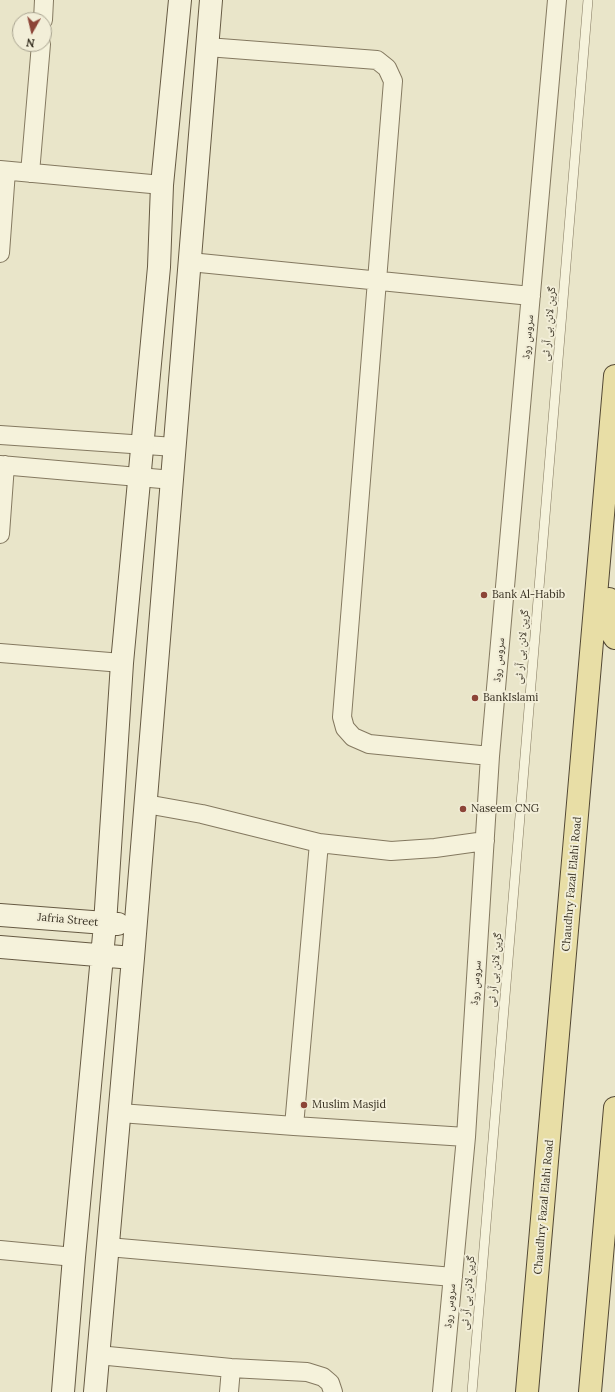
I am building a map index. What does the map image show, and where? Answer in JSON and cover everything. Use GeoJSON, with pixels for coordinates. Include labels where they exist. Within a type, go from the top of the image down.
{"type":"FeatureCollection","features":[{"type":"Feature","properties":{"kind":"main road","name":"Chaudhry Fazal Elahi Road"},"geometry":{"type":"LineString","coordinates":[[527,1392],[615,376]]}},
{"type":"Feature","properties":{"kind":"main road"},"geometry":{"type":"LineString","coordinates":[[615,527],[608,618],[609,629],[615,638]]}},
{"type":"Feature","properties":{"kind":"main road"},"geometry":{"type":"LineString","coordinates":[[590,1392],[615,1108]]}},
{"type":"Feature","properties":{"kind":"street"},"geometry":{"type":"LineString","coordinates":[[43,12],[44,0]]}},
{"type":"Feature","properties":{"kind":"street"},"geometry":{"type":"LineString","coordinates":[[63,1392],[105,924],[122,663],[159,267],[162,185],[180,0]]}},
{"type":"Feature","properties":{"kind":"street"},"geometry":{"type":"LineString","coordinates":[[95,1392],[136,926],[211,0]]}},
{"type":"Feature","properties":{"kind":"street","name":"سروس روڈ"},"geometry":{"type":"LineString","coordinates":[[442,1392],[466,1137],[490,756],[557,0]]}},
{"type":"Feature","properties":{"kind":"street"},"geometry":{"type":"LineString","coordinates":[[207,46],[377,60],[388,68],[393,81],[342,717],[345,728],[353,737],[369,744],[490,756]]}},
{"type":"Feature","properties":{"kind":"street"},"geometry":{"type":"LineString","coordinates":[[30,173],[40,52]]}},
{"type":"Feature","properties":{"kind":"street"},"geometry":{"type":"LineString","coordinates":[[0,253],[3,170],[162,185]]}},
{"type":"Feature","properties":{"kind":"street"},"geometry":{"type":"LineString","coordinates":[[190,262],[531,296]]}},
{"type":"Feature","properties":{"kind":"street"},"geometry":{"type":"LineString","coordinates":[[0,435],[175,447]]}},
{"type":"Feature","properties":{"kind":"street"},"geometry":{"type":"LineString","coordinates":[[0,534],[2,465],[173,480]]}},
{"type":"Feature","properties":{"kind":"street"},"geometry":{"type":"LineString","coordinates":[[0,653],[122,663]]}},
{"type":"Feature","properties":{"kind":"street"},"geometry":{"type":"LineString","coordinates":[[146,804],[202,814],[320,843],[391,851],[435,848],[485,841]]}},
{"type":"Feature","properties":{"kind":"street"},"geometry":{"type":"LineString","coordinates":[[294,1126],[320,843]]}},
{"type":"Feature","properties":{"kind":"street","name":"Jafria Street"},"geometry":{"type":"LineString","coordinates":[[0,915],[136,926]]}},
{"type":"Feature","properties":{"kind":"street"},"geometry":{"type":"LineString","coordinates":[[0,947],[133,958]]}},
{"type":"Feature","properties":{"kind":"street"},"geometry":{"type":"LineString","coordinates":[[120,1113],[466,1137]]}},
{"type":"Feature","properties":{"kind":"street"},"geometry":{"type":"LineString","coordinates":[[108,1247],[453,1277]]}},
{"type":"Feature","properties":{"kind":"street"},"geometry":{"type":"LineString","coordinates":[[0,1250],[74,1257]]}},
{"type":"Feature","properties":{"kind":"street"},"geometry":{"type":"LineString","coordinates":[[98,1355],[231,1368],[307,1372],[323,1378],[330,1383],[333,1392]]}},
{"type":"Feature","properties":{"kind":"street"},"geometry":{"type":"LineString","coordinates":[[229,1392],[231,1368]]}},
{"type":"Feature","properties":{"kind":"lane","name":"گرین لائن بی آر ٹی"},"geometry":{"type":"LineString","coordinates":[[472,1392],[588,0]]}},
{"type":"Feature","properties":{"kind":"place","name":"Bank Al-Habib"},"geometry":{"type":"Point","coordinates":[484,595]}},
{"type":"Feature","properties":{"kind":"place","name":"BankIslami"},"geometry":{"type":"Point","coordinates":[475,698]}},
{"type":"Feature","properties":{"kind":"place","name":"Naseem CNG"},"geometry":{"type":"Point","coordinates":[463,809]}},
{"type":"Feature","properties":{"kind":"place","name":"Muslim Masjid"},"geometry":{"type":"Point","coordinates":[304,1105]}}]}
